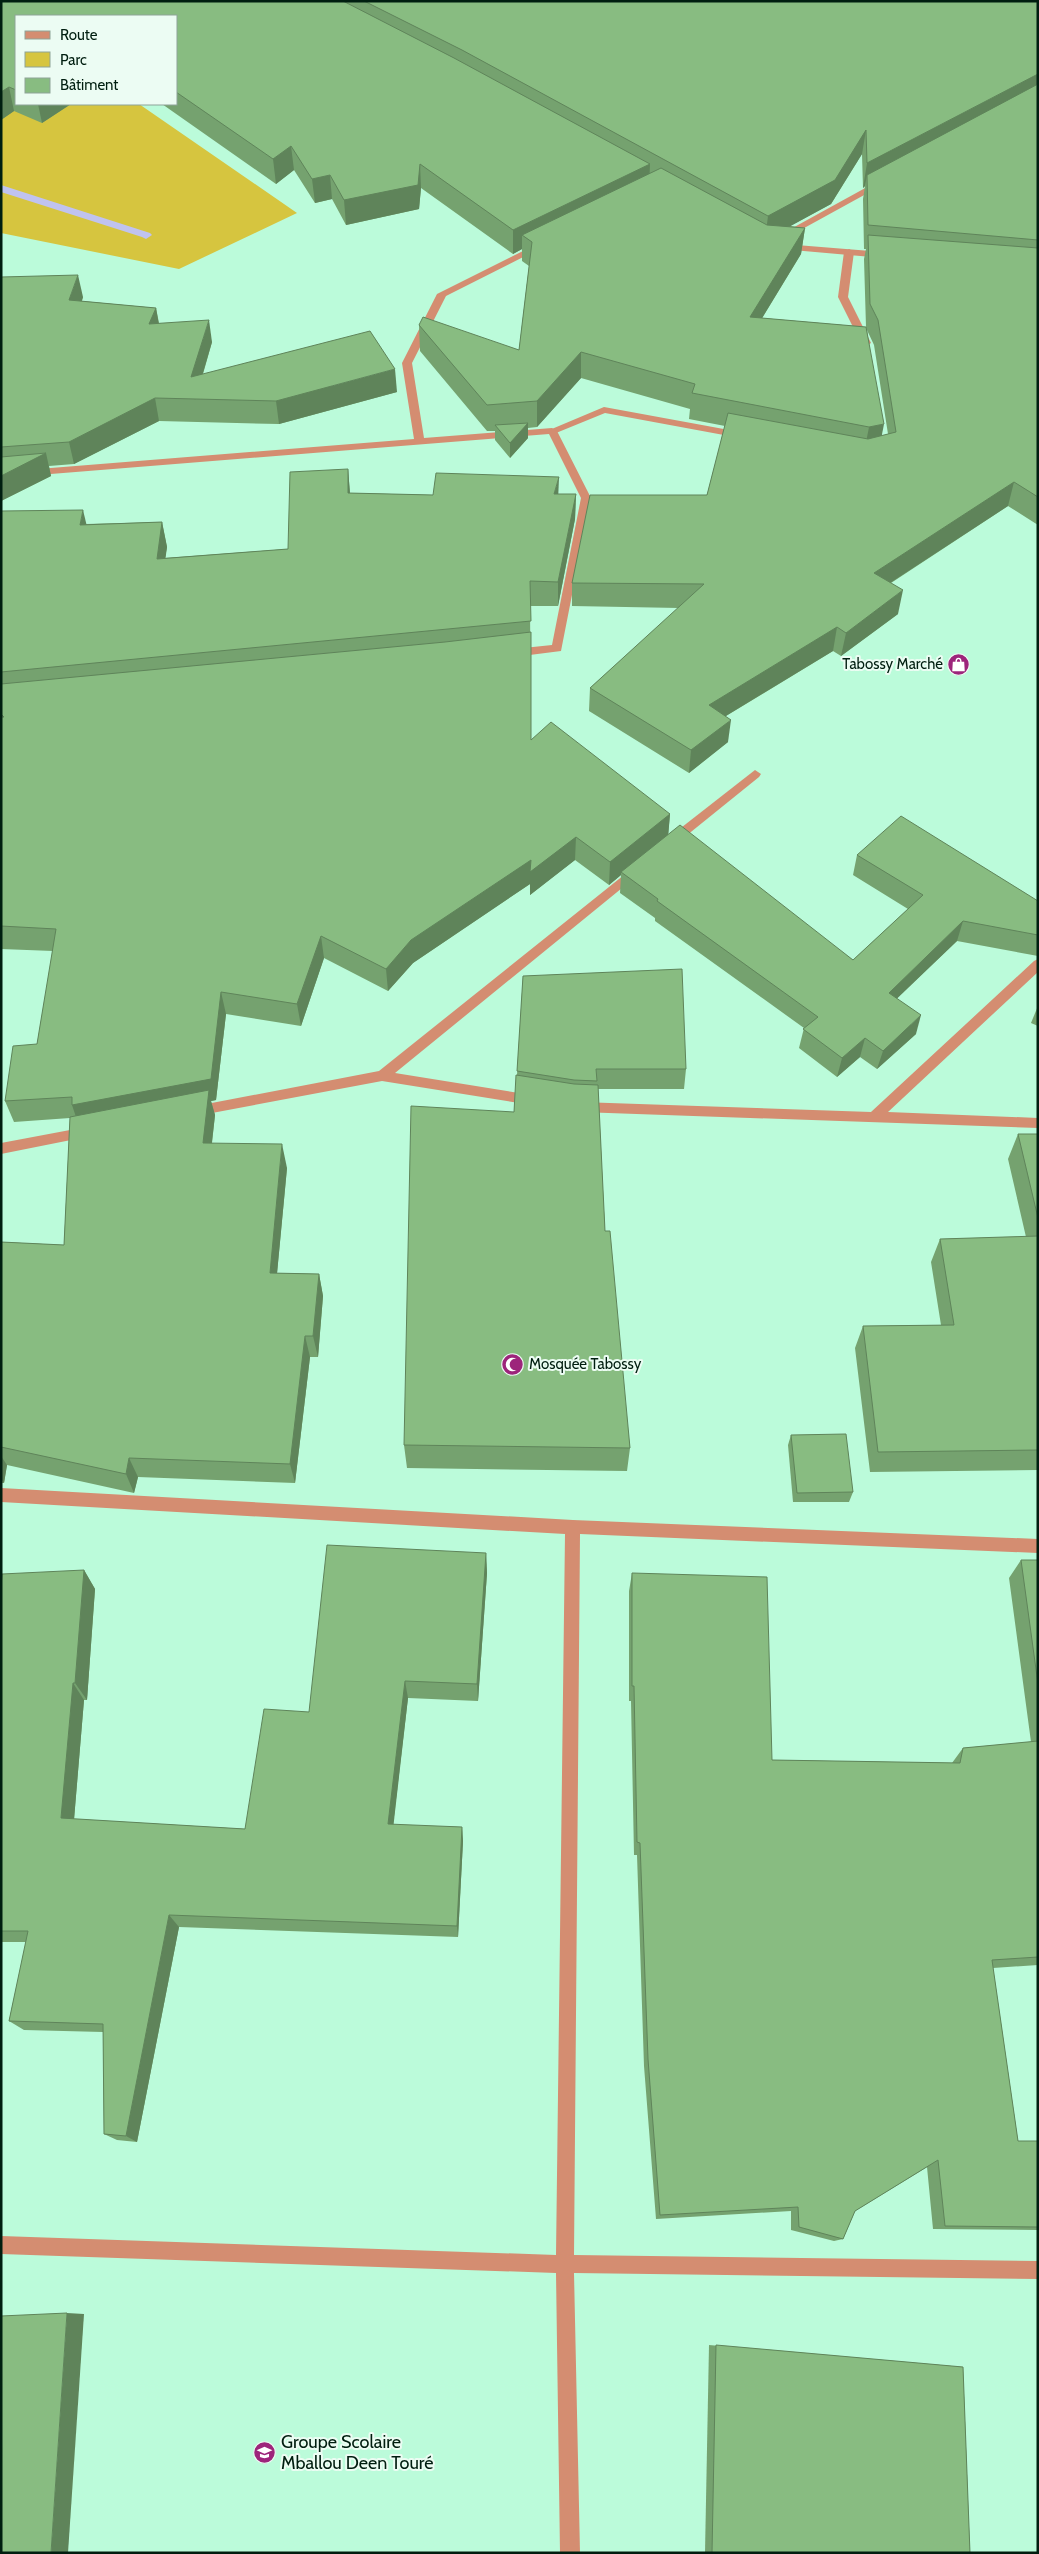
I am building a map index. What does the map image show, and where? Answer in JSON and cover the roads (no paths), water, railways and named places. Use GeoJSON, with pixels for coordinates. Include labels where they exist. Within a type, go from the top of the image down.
{"type":"FeatureCollection","features":[{"type":"Feature","properties":{"kind":"street"},"geometry":{"type":"LineString","coordinates":[[888,179],[774,244],[889,256]]}},
{"type":"Feature","properties":{"kind":"street"},"geometry":{"type":"LineString","coordinates":[[419,440],[407,363],[442,294],[546,243]]}},
{"type":"Feature","properties":{"kind":"street"},"geometry":{"type":"LineString","coordinates":[[849,252],[843,297],[867,345],[869,355]]}},
{"type":"Feature","properties":{"kind":"street"},"geometry":{"type":"LineString","coordinates":[[1,475],[552,430],[604,410],[749,436]]}},
{"type":"Feature","properties":{"kind":"street"},"geometry":{"type":"LineString","coordinates":[[502,654],[557,648],[586,498],[552,430]]}},
{"type":"Feature","properties":{"kind":"street"},"geometry":{"type":"LineString","coordinates":[[663,848],[755,774]]}},
{"type":"Feature","properties":{"kind":"street"},"geometry":{"type":"LineString","coordinates":[[382,1076],[640,866]]}},
{"type":"Feature","properties":{"kind":"street"},"geometry":{"type":"LineString","coordinates":[[873,1118],[1038,964]]}},
{"type":"Feature","properties":{"kind":"street"},"geometry":{"type":"LineString","coordinates":[[187,1113],[382,1076],[544,1102]]}},
{"type":"Feature","properties":{"kind":"street"},"geometry":{"type":"LineString","coordinates":[[564,1106],[1038,1123]]}},
{"type":"Feature","properties":{"kind":"street"},"geometry":{"type":"LineString","coordinates":[[1,1149],[99,1130]]}},
{"type":"Feature","properties":{"kind":"street"},"geometry":{"type":"LineString","coordinates":[[1,1495],[573,1527],[1038,1546]]}},
{"type":"Feature","properties":{"kind":"street"},"geometry":{"type":"LineString","coordinates":[[570,2553],[565,2264],[573,1527]]}},
{"type":"Feature","properties":{"kind":"street"},"geometry":{"type":"LineString","coordinates":[[1,2245],[565,2264],[1038,2270]]}},
{"type":"Feature","properties":{"kind":"waterway"},"geometry":{"type":"LineString","coordinates":[[1,188],[146,235]]}},
{"type":"Feature","properties":{"kind":"place","name":"Tabossy Marché"},"geometry":{"type":"Point","coordinates":[959,664]}},
{"type":"Feature","properties":{"kind":"place","name":"Mosquée Tabossy"},"geometry":{"type":"Point","coordinates":[513,1364]}},
{"type":"Feature","properties":{"kind":"place","name":"Groupe Scolaire Mballou Deen Touré"},"geometry":{"type":"Point","coordinates":[265,2452]}}]}
